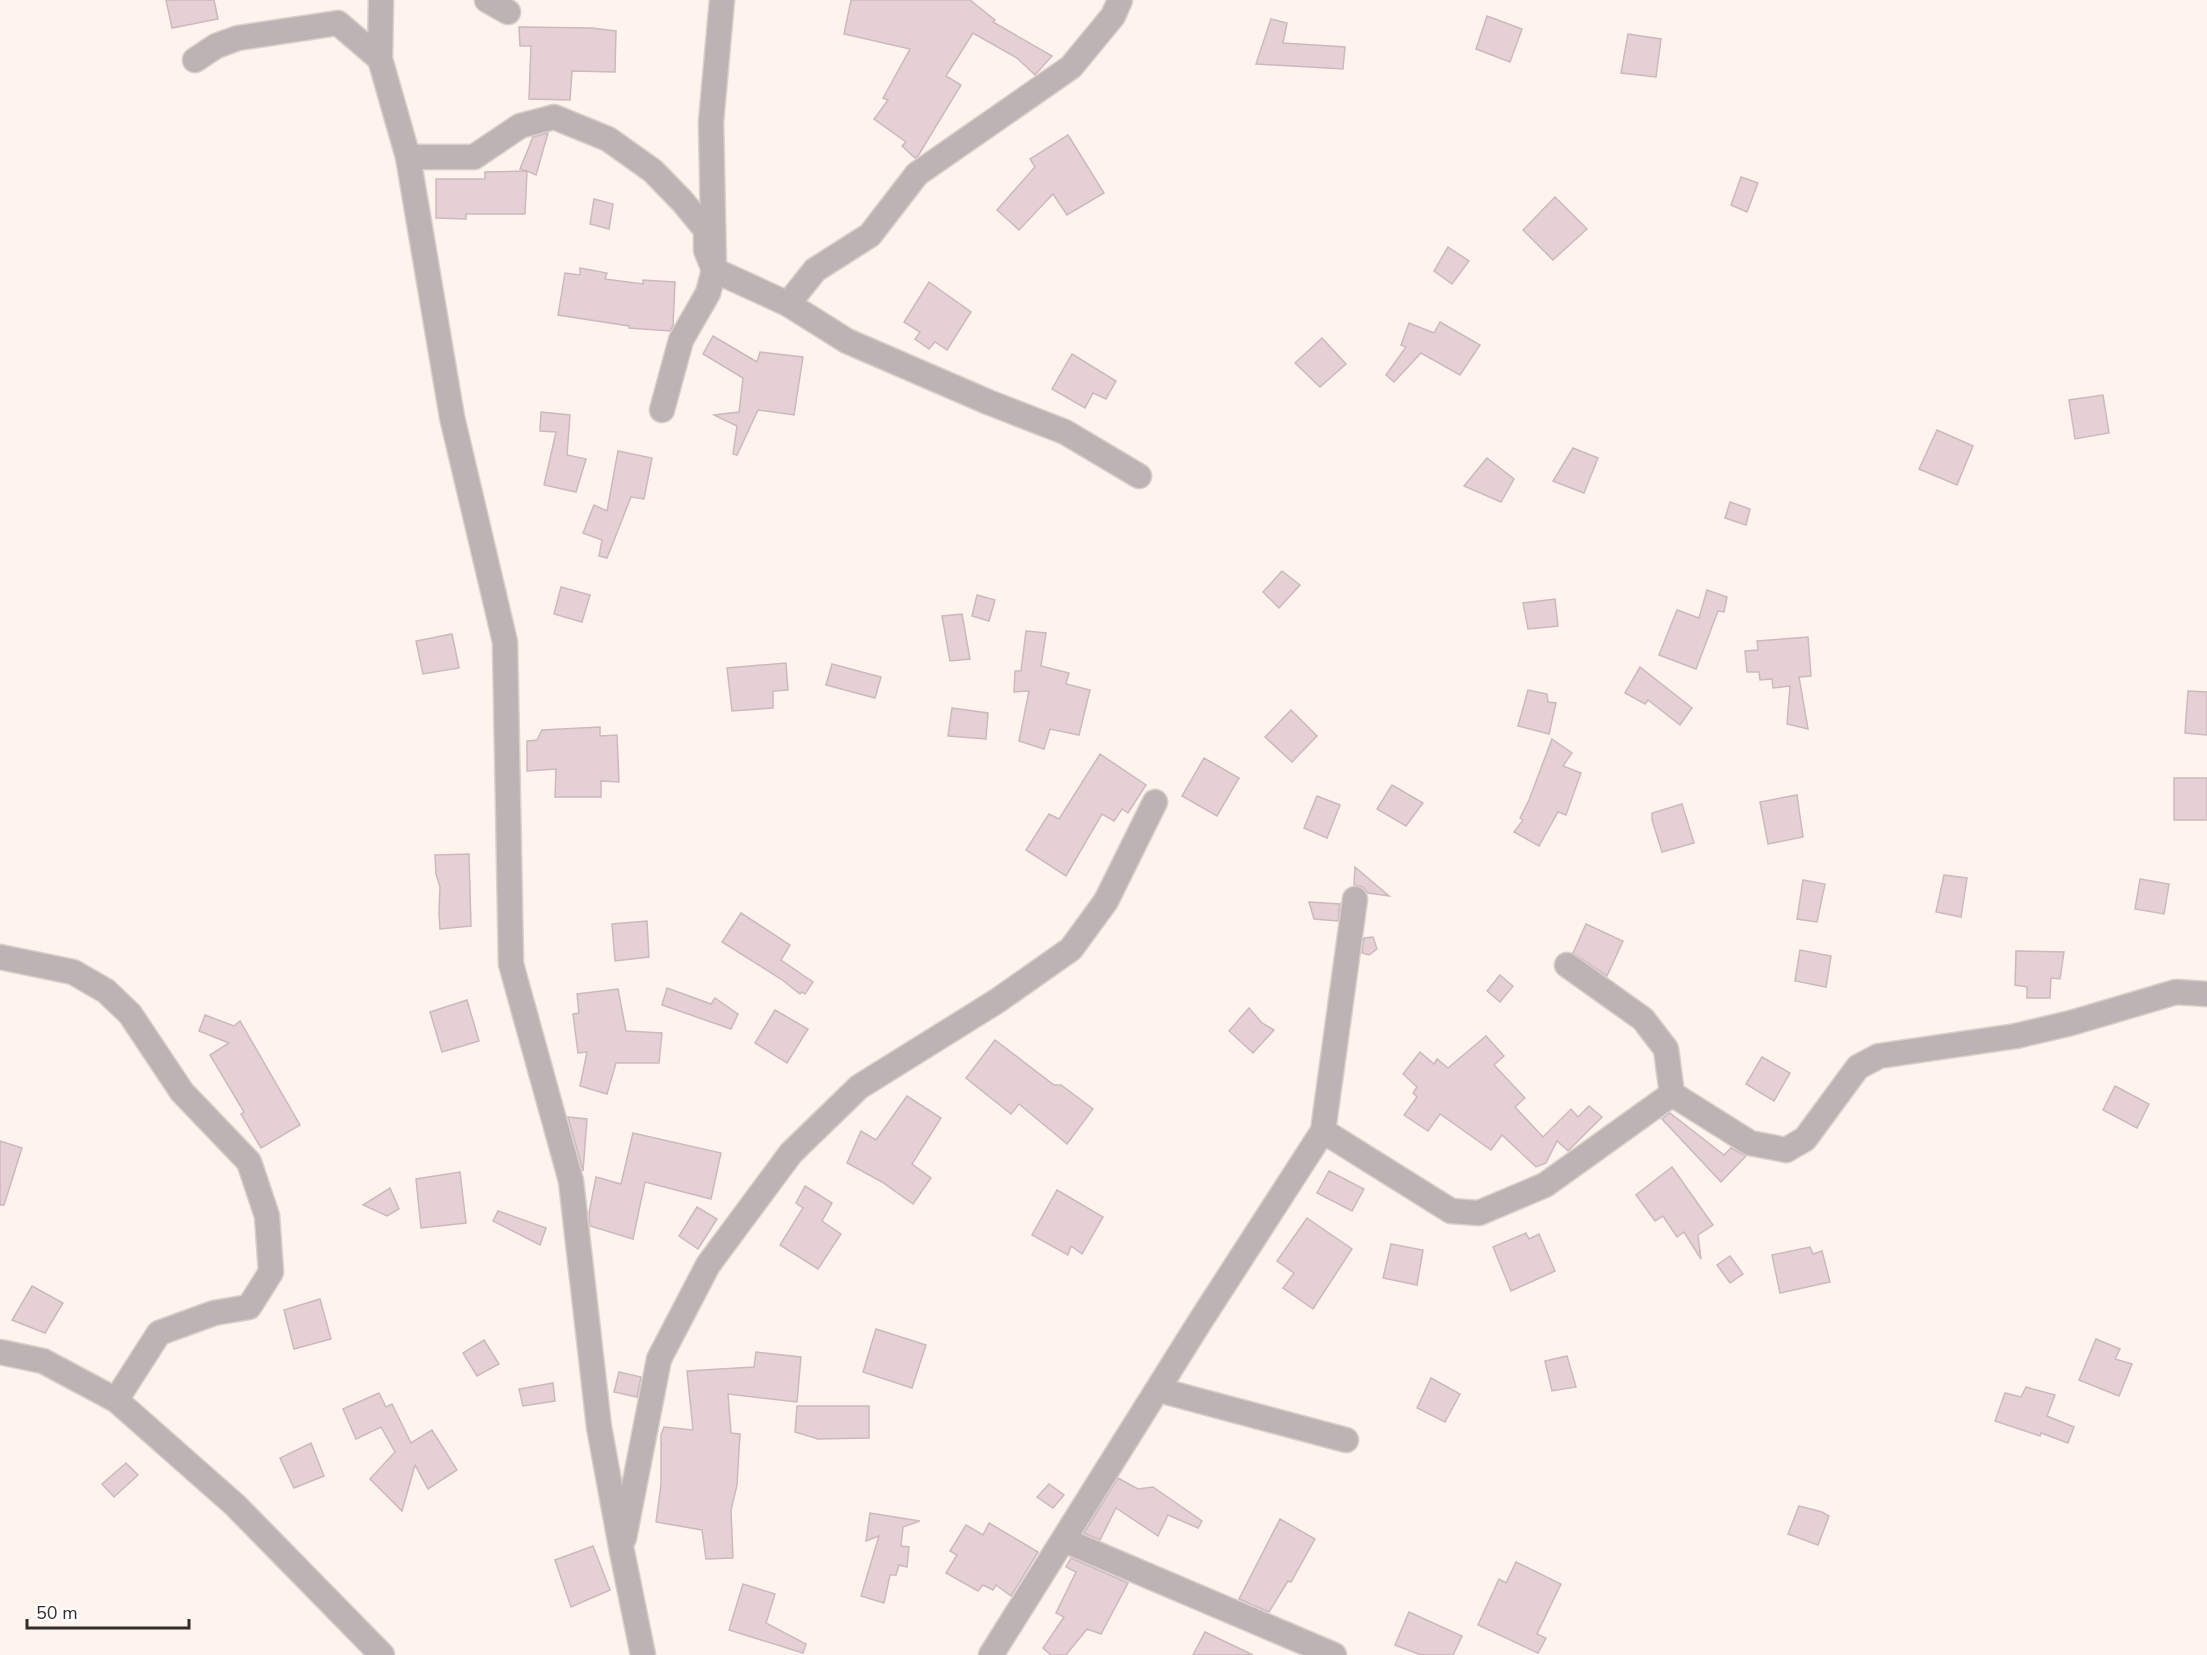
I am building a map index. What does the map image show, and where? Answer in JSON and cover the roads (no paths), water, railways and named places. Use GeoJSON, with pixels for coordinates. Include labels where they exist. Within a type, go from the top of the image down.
{"type":"FeatureCollection","features":[{"type":"Feature","properties":{"kind":"street"},"geometry":{"type":"LineString","coordinates":[[381,0],[380,58],[408,157],[452,417],[505,642],[511,964],[571,1181],[599,1427],[643,1655]]}},
{"type":"Feature","properties":{"kind":"street"},"geometry":{"type":"LineString","coordinates":[[487,0],[508,12]]}},
{"type":"Feature","properties":{"kind":"street"},"geometry":{"type":"LineString","coordinates":[[662,410],[681,340],[708,292],[714,270],[711,122],[722,0]]}},
{"type":"Feature","properties":{"kind":"street"},"geometry":{"type":"LineString","coordinates":[[788,304],[815,270],[870,235],[917,174],[1071,67],[1113,16],[1120,0]]}},
{"type":"Feature","properties":{"kind":"street"},"geometry":{"type":"LineString","coordinates":[[195,60],[216,46],[238,38],[338,23],[380,58]]}},
{"type":"Feature","properties":{"kind":"street"},"geometry":{"type":"LineString","coordinates":[[408,157],[474,157],[520,126],[554,117],[608,138],[652,171],[683,202],[706,230],[706,250],[714,270],[788,304],[847,340],[988,402],[1065,432],[1139,476]]}},
{"type":"Feature","properties":{"kind":"street"},"geometry":{"type":"LineString","coordinates":[[622,1552],[659,1359],[708,1265],[791,1153],[859,1087],[997,1001],[1071,949],[1106,901],[1155,802]]}},
{"type":"Feature","properties":{"kind":"street"},"geometry":{"type":"LineString","coordinates":[[991,1655],[1201,1320],[1323,1131],[1355,899]]}},
{"type":"Feature","properties":{"kind":"street"},"geometry":{"type":"LineString","coordinates":[[0,957],[73,972],[106,991],[130,1014],[182,1092],[249,1162],[267,1216],[271,1272],[249,1307],[214,1313],[159,1333],[116,1400]]}},
{"type":"Feature","properties":{"kind":"street"},"geometry":{"type":"LineString","coordinates":[[1567,965],[1643,1019],[1665,1049],[1672,1094],[1750,1143],[1786,1150],[1805,1139],[1858,1066],[1879,1056],[2016,1036],[2071,1023],[2176,992],[2207,994]]}},
{"type":"Feature","properties":{"kind":"street"},"geometry":{"type":"LineString","coordinates":[[1323,1131],[1450,1211],[1479,1213],[1545,1185],[1672,1094]]}},
{"type":"Feature","properties":{"kind":"street"},"geometry":{"type":"LineString","coordinates":[[0,1352],[43,1361],[116,1400],[236,1505],[382,1655]]}},
{"type":"Feature","properties":{"kind":"street"},"geometry":{"type":"LineString","coordinates":[[1159,1390],[1346,1440]]}},
{"type":"Feature","properties":{"kind":"street"},"geometry":{"type":"LineString","coordinates":[[1064,1540],[1334,1655]]}}]}
